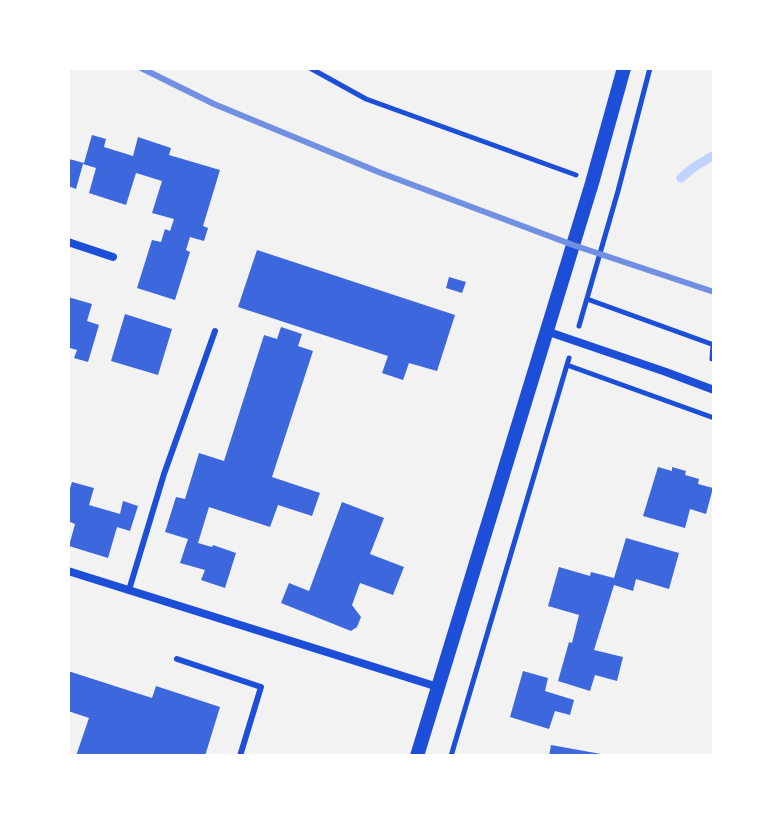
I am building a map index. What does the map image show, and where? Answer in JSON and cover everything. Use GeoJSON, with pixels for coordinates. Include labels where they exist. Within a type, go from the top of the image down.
{"type":"FeatureCollection","features":[{"type":"Feature","properties":{"kind":"street"},"geometry":{"type":"LineString","coordinates":[[417,756],[592,183],[624,68]]}},
{"type":"Feature","properties":{"kind":"street"},"geometry":{"type":"LineString","coordinates":[[68,242],[113,257]]}},
{"type":"Feature","properties":{"kind":"street"},"geometry":{"type":"LineString","coordinates":[[546,331],[714,390]]}},
{"type":"Feature","properties":{"kind":"street"},"geometry":{"type":"LineString","coordinates":[[68,571],[438,687]]}},
{"type":"Feature","properties":{"kind":"lane"},"geometry":{"type":"LineString","coordinates":[[129,590],[164,474],[215,331]]}},
{"type":"Feature","properties":{"kind":"lane"},"geometry":{"type":"LineString","coordinates":[[177,659],[261,687],[240,754],[252,756]]}},
{"type":"Feature","properties":{"kind":"path"},"geometry":{"type":"LineString","coordinates":[[310,68],[366,99],[571,174]]}},
{"type":"Feature","properties":{"kind":"path"},"geometry":{"type":"LineString","coordinates":[[574,341],[650,68]]}},
{"type":"Feature","properties":{"kind":"path"},"geometry":{"type":"LineString","coordinates":[[587,299],[713,345],[712,359]]}},
{"type":"Feature","properties":{"kind":"path"},"geometry":{"type":"LineString","coordinates":[[451,756],[567,365],[714,418]]}},
{"type":"Feature","properties":{"kind":"building"},"geometry":{"type":"Polygon","coordinates":[[[92,135],[106,139],[104,147],[133,156],[138,137],[171,148],[169,155],[220,170],[203,226],[208,228],[204,241],[190,237],[186,250],[190,252],[175,300],[137,288],[152,240],[161,242],[165,229],[170,231],[174,219],[152,213],[162,181],[136,173],[126,205],[89,193],[96,168],[83,164],[76,189],[68,186],[69,159],[84,163],[92,135]]]}},
{"type":"Feature","properties":{"kind":"building"},"geometry":{"type":"Polygon","coordinates":[[[257,250],[455,315],[437,371],[409,363],[403,380],[382,373],[388,356],[238,307],[257,250]]]}},
{"type":"Feature","properties":{"kind":"building"},"geometry":{"type":"Polygon","coordinates":[[[449,277],[466,282],[462,293],[446,288],[449,277]]]}},
{"type":"Feature","properties":{"kind":"building"},"geometry":{"type":"Polygon","coordinates":[[[68,297],[92,304],[87,321],[99,325],[88,362],[74,358],[77,350],[70,348],[68,353],[68,297]]]}},
{"type":"Feature","properties":{"kind":"building"},"geometry":{"type":"Polygon","coordinates":[[[125,314],[172,329],[158,375],[111,361],[125,314]]]}},
{"type":"Feature","properties":{"kind":"building"},"geometry":{"type":"Polygon","coordinates":[[[281,327],[302,334],[298,346],[313,351],[272,477],[320,493],[312,516],[278,505],[270,527],[209,507],[198,543],[236,553],[225,588],[201,580],[205,570],[180,563],[188,539],[165,532],[176,497],[185,499],[199,453],[224,461],[264,335],[277,339],[281,327]]]}},
{"type":"Feature","properties":{"kind":"building"},"geometry":{"type":"Polygon","coordinates":[[[658,467],[686,471],[685,475],[699,479],[698,484],[713,488],[706,514],[690,509],[685,528],[643,516],[658,467]]]}},
{"type":"Feature","properties":{"kind":"building"},"geometry":{"type":"Polygon","coordinates":[[[72,482],[94,488],[89,505],[120,514],[123,501],[138,506],[130,531],[117,527],[108,558],[69,546],[75,524],[68,521],[68,495],[72,482]]]}},
{"type":"Feature","properties":{"kind":"building"},"geometry":{"type":"Polygon","coordinates":[[[342,502],[384,518],[370,554],[404,567],[393,595],[360,583],[352,605],[361,617],[357,627],[351,631],[281,603],[289,583],[309,591],[342,502]]]}},
{"type":"Feature","properties":{"kind":"building"},"geometry":{"type":"Polygon","coordinates":[[[626,538],[679,553],[669,589],[636,579],[633,591],[614,585],[594,650],[623,657],[617,681],[595,675],[590,691],[558,681],[579,615],[548,606],[559,567],[590,576],[591,572],[614,578],[626,538]]]}},
{"type":"Feature","properties":{"kind":"building"},"geometry":{"type":"Polygon","coordinates":[[[68,671],[152,698],[156,686],[220,707],[205,756],[76,756],[89,718],[68,711],[68,671]]]}},
{"type":"Feature","properties":{"kind":"building"},"geometry":{"type":"Polygon","coordinates":[[[523,671],[548,678],[545,691],[574,700],[570,715],[555,711],[549,729],[510,717],[523,671]]]}},
{"type":"Feature","properties":{"kind":"building"},"geometry":{"type":"Polygon","coordinates":[[[551,745],[601,754],[549,756],[551,745]]]}},
{"type":"Feature","properties":{"kind":"waterway"},"geometry":{"type":"LineString","coordinates":[[681,178],[714,155]]}},
{"type":"Feature","properties":{"kind":"railway"},"geometry":{"type":"LineString","coordinates":[[141,68],[214,104],[381,173],[573,245],[714,292]]}}]}
